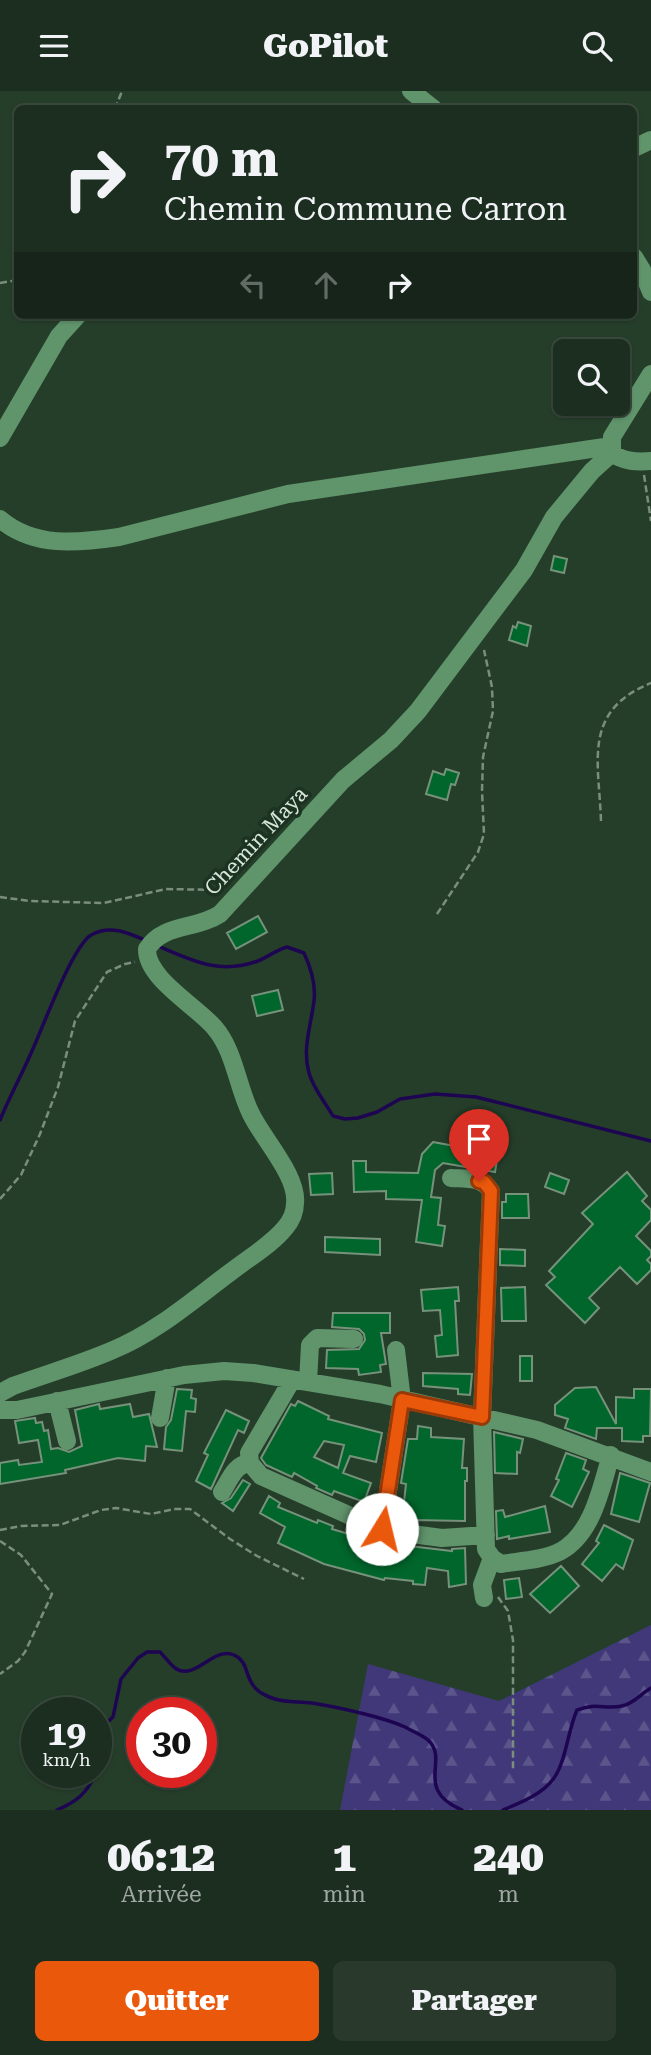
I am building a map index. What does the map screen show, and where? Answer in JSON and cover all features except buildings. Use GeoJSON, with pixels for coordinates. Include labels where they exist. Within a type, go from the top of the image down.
{"type":"FeatureCollection","features":[{"type":"Feature","properties":{"kind":"street"},"geometry":{"type":"LineString","coordinates":[[411,91],[429,105]]}},
{"type":"Feature","properties":{"kind":"street"},"geometry":{"type":"LineString","coordinates":[[637,262],[651,292]]}},
{"type":"Feature","properties":{"kind":"street"},"geometry":{"type":"LineString","coordinates":[[0,438],[59,336],[74,319]]}},
{"type":"Feature","properties":{"kind":"street"},"geometry":{"type":"LineString","coordinates":[[612,450],[612,437],[651,374]]}},
{"type":"Feature","properties":{"kind":"street"},"geometry":{"type":"LineString","coordinates":[[0,519],[10,527],[33,537],[51,541],[95,540],[119,537],[288,494],[612,450],[627,461],[647,461]]}},
{"type":"Feature","properties":{"kind":"street","name":"Chemin Maya"},"geometry":{"type":"LineString","coordinates":[[150,949],[165,931],[210,920],[220,914],[343,780],[391,740],[418,711],[524,570],[554,517],[612,450]]}},
{"type":"Feature","properties":{"kind":"street"},"geometry":{"type":"LineString","coordinates":[[0,1393],[114,1350],[146,1333],[273,1240],[291,1219],[295,1206],[294,1191],[284,1168],[251,1115],[240,1091],[224,1041],[211,1024],[156,973],[150,949]]}},
{"type":"Feature","properties":{"kind":"street"},"geometry":{"type":"LineString","coordinates":[[451,1178],[484,1182],[491,1191],[482,1417],[486,1549],[492,1558],[501,1564],[551,1555],[569,1545],[584,1528],[593,1510],[611,1455]]}},
{"type":"Feature","properties":{"kind":"street"},"geometry":{"type":"LineString","coordinates":[[354,1339],[312,1340],[300,1381],[252,1445],[248,1453],[250,1463],[261,1476],[382,1529],[442,1538],[486,1535]]}},
{"type":"Feature","properties":{"kind":"street"},"geometry":{"type":"LineString","coordinates":[[382,1529],[402,1400],[396,1350]]}},
{"type":"Feature","properties":{"kind":"street"},"geometry":{"type":"LineString","coordinates":[[0,1410],[17,1410],[167,1378],[224,1371],[253,1373],[402,1400],[537,1430],[611,1455],[651,1472]]}},
{"type":"Feature","properties":{"kind":"street"},"geometry":{"type":"LineString","coordinates":[[160,1418],[167,1378]]}},
{"type":"Feature","properties":{"kind":"street"},"geometry":{"type":"LineString","coordinates":[[57,1401],[67,1441]]}},
{"type":"Feature","properties":{"kind":"street"},"geometry":{"type":"LineString","coordinates":[[222,1492],[237,1467],[242,1463],[250,1463]]}},
{"type":"Feature","properties":{"kind":"street"},"geometry":{"type":"LineString","coordinates":[[484,1598],[482,1585],[492,1558]]}},
{"type":"Feature","properties":{"kind":"path"},"geometry":{"type":"LineString","coordinates":[[647,461],[645,480],[651,521]]}},
{"type":"Feature","properties":{"kind":"path"},"geometry":{"type":"LineString","coordinates":[[645,480],[651,481]]}},
{"type":"Feature","properties":{"kind":"path"},"geometry":{"type":"LineString","coordinates":[[437,914],[478,852],[484,834],[483,757],[493,711],[492,687],[480,631]]}},
{"type":"Feature","properties":{"kind":"path"},"geometry":{"type":"LineString","coordinates":[[601,821],[598,745],[600,730],[620,700],[651,683]]}},
{"type":"Feature","properties":{"kind":"path"},"geometry":{"type":"LineString","coordinates":[[0,897],[30,901],[104,903],[166,889],[202,888],[241,892]]}},
{"type":"Feature","properties":{"kind":"path"},"geometry":{"type":"LineString","coordinates":[[0,1199],[21,1175],[40,1134],[58,1087],[75,1021],[107,972],[150,949]]}},
{"type":"Feature","properties":{"kind":"path"},"geometry":{"type":"LineString","coordinates":[[0,1530],[21,1526],[60,1525],[101,1510],[116,1508],[151,1514],[190,1509],[248,1551],[304,1579]]}},
{"type":"Feature","properties":{"kind":"path"},"geometry":{"type":"LineString","coordinates":[[0,1541],[21,1555],[52,1594],[25,1651],[18,1661],[0,1674]]}},
{"type":"Feature","properties":{"kind":"path"},"geometry":{"type":"LineString","coordinates":[[485,1577],[508,1611],[513,1640],[513,1769]]}},
{"type":"Feature","properties":{"kind":"green space"},"geometry":{"type":"Polygon","coordinates":[[[651,1625],[651,1810],[340,1810],[368,1664],[499,1701],[651,1625]]]}},
{"type":"Feature","properties":{"kind":"waterway"},"geometry":{"type":"LineString","coordinates":[[0,1120],[58,989],[83,942],[91,935],[105,930],[126,933],[147,941]]}},
{"type":"Feature","properties":{"kind":"waterway"},"geometry":{"type":"LineString","coordinates":[[158,946],[195,961],[231,967],[258,961],[287,947],[304,953],[314,988],[307,1064],[313,1084],[333,1116],[358,1118],[377,1112],[400,1099],[435,1094],[476,1097],[651,1141]]}},
{"type":"Feature","properties":{"kind":"waterway"},"geometry":{"type":"LineString","coordinates":[[112,1718],[121,1679],[138,1658],[147,1652],[160,1652],[175,1668],[182,1671],[197,1668],[219,1655],[234,1655],[244,1664],[255,1688],[269,1697],[372,1716],[396,1723],[426,1738],[434,1748],[436,1756],[435,1775],[439,1793],[447,1802],[462,1810]]}},
{"type":"Feature","properties":{"kind":"waterway"},"geometry":{"type":"LineString","coordinates":[[503,1810],[538,1793],[554,1778],[577,1710],[622,1706],[651,1688]]}},
{"type":"Feature","properties":{"kind":"waterway"},"geometry":{"type":"LineString","coordinates":[[57,1810],[70,1804],[87,1788]]}},
{"type":"Feature","properties":{"kind":"route"},"geometry":{"type":"LineString","coordinates":[[382,1529],[402,1400],[482,1417],[491,1191],[484,1182],[479,1181]]}}]}
